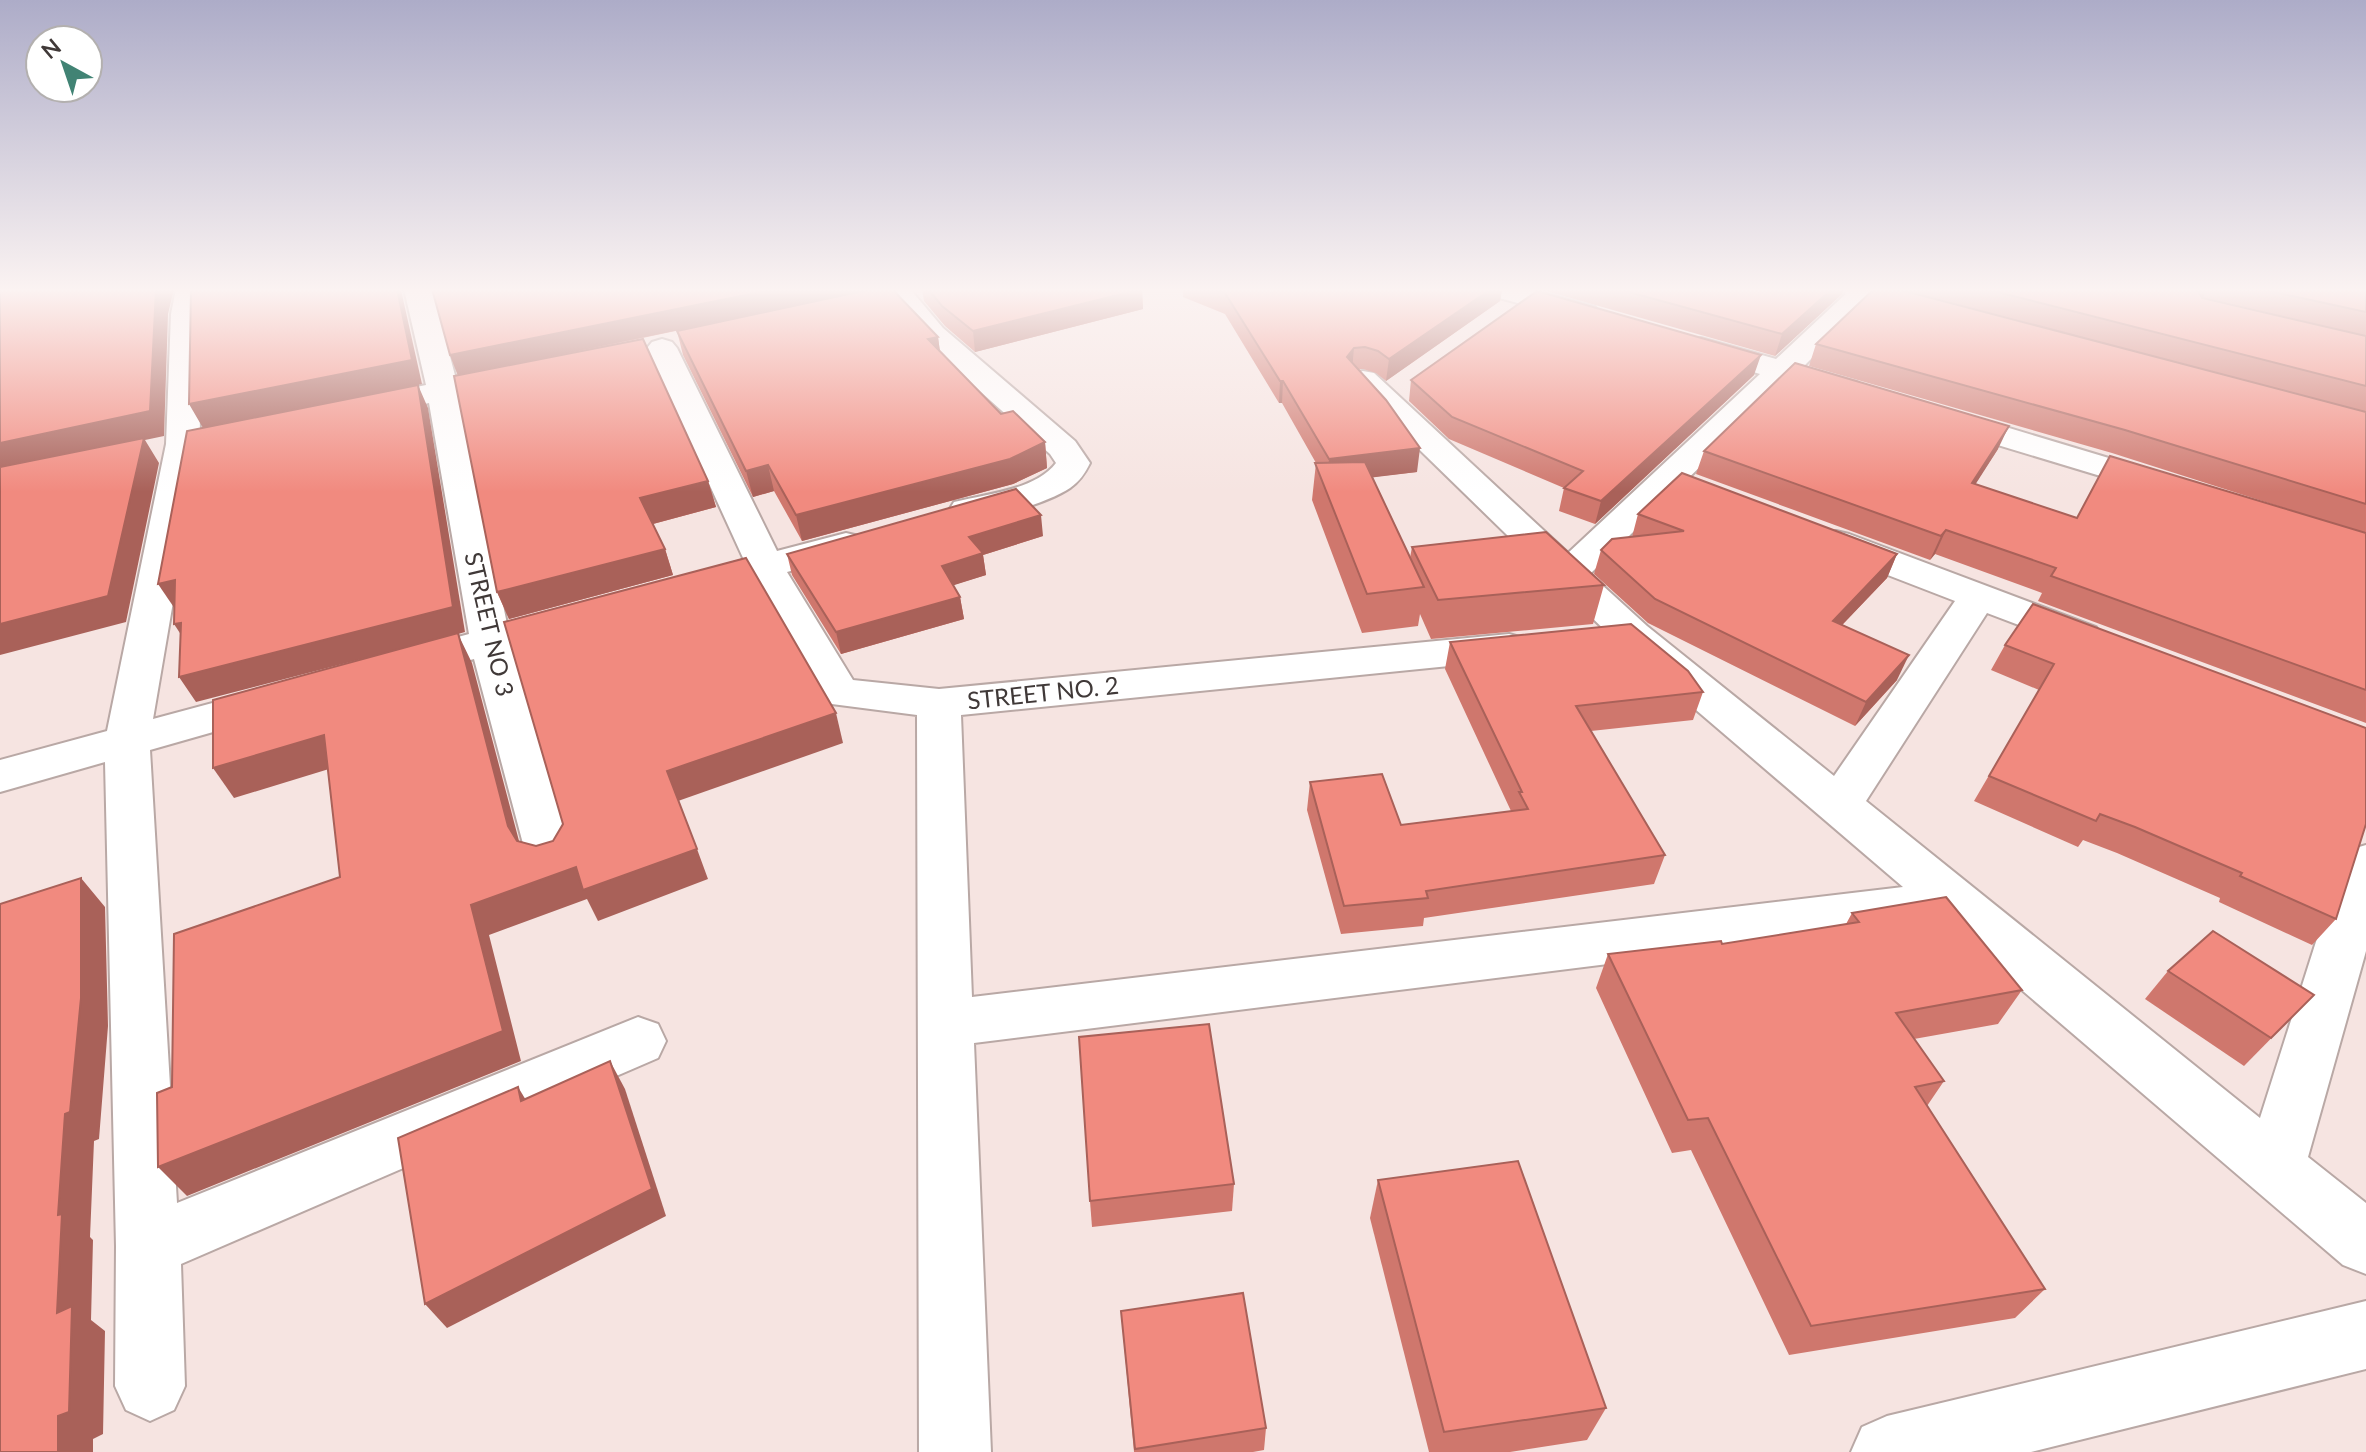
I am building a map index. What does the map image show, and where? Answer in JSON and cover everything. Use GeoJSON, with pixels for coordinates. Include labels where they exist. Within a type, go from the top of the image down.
{"type":"FeatureCollection","features":[{"type":"Feature","properties":{"kind":"street"},"geometry":{"type":"LineString","coordinates":[[150,1386],[148,1246],[127,741],[183,444],[184,357]]}},
{"type":"Feature","properties":{"kind":"street","name":"STREET NO 3"},"geometry":{"type":"LineString","coordinates":[[435,357],[490,641],[550,855]]}},
{"type":"Feature","properties":{"kind":"street","name":"STREET NO. 2"},"geometry":{"type":"LineString","coordinates":[[665,357],[765,566],[839,693],[939,703],[1591,639]]}},
{"type":"Feature","properties":{"kind":"street"},"geometry":{"type":"LineString","coordinates":[[934,519],[1026,494],[1064,479],[1071,472],[1073,463],[1063,448],[959,357]]}},
{"type":"Feature","properties":{"kind":"street"},"geometry":{"type":"LineString","coordinates":[[1735,357],[1875,398]]}},
{"type":"Feature","properties":{"kind":"street"},"geometry":{"type":"LineString","coordinates":[[1567,575],[1684,484],[1798,357]]}},
{"type":"Feature","properties":{"kind":"street"},"geometry":{"type":"LineString","coordinates":[[336,413],[537,373]]}},
{"type":"Feature","properties":{"kind":"street"},"geometry":{"type":"LineString","coordinates":[[1385,388],[1567,575],[1591,639],[1839,805],[2366,1243]]}},
{"type":"Feature","properties":{"kind":"street"},"geometry":{"type":"LineString","coordinates":[[1920,412],[2193,494]]}},
{"type":"Feature","properties":{"kind":"street"},"geometry":{"type":"LineString","coordinates":[[1802,529],[2113,647]]}},
{"type":"Feature","properties":{"kind":"street"},"geometry":{"type":"LineString","coordinates":[[658,595],[888,532]]}},
{"type":"Feature","properties":{"kind":"street"},"geometry":{"type":"LineString","coordinates":[[1839,805],[1978,597]]}},
{"type":"Feature","properties":{"kind":"street"},"geometry":{"type":"LineString","coordinates":[[369,675],[597,612]]}},
{"type":"Feature","properties":{"kind":"street"},"geometry":{"type":"LineString","coordinates":[[0,776],[309,691]]}},
{"type":"Feature","properties":{"kind":"street"},"geometry":{"type":"LineString","coordinates":[[939,703],[955,1452]]}},
{"type":"Feature","properties":{"kind":"street"},"geometry":{"type":"LineString","coordinates":[[2275,1167],[2366,863]]}},
{"type":"Feature","properties":{"kind":"street"},"geometry":{"type":"LineString","coordinates":[[946,1023],[1954,901]]}},
{"type":"Feature","properties":{"kind":"street"},"geometry":{"type":"LineString","coordinates":[[148,1246],[638,1041]]}},
{"type":"Feature","properties":{"kind":"street"},"geometry":{"type":"LineString","coordinates":[[1887,1452],[2366,1335]]}},
{"type":"Feature","properties":{"kind":"building"},"geometry":{"type":"Polygon","coordinates":[[[0,357],[153,357],[150,411],[0,443],[0,357]]]}},
{"type":"Feature","properties":{"kind":"building"},"geometry":{"type":"Polygon","coordinates":[[[190,357],[411,357],[412,360],[189,404],[190,357]]]}},
{"type":"Feature","properties":{"kind":"building"},"geometry":{"type":"Polygon","coordinates":[[[552,357],[651,357],[708,481],[640,498],[665,549],[497,592],[454,376],[552,357]]]}},
{"type":"Feature","properties":{"kind":"building"},"geometry":{"type":"Polygon","coordinates":[[[690,357],[945,357],[1001,414],[1013,411],[1045,442],[1010,459],[796,515],[768,465],[746,471],[690,357]]]}},
{"type":"Feature","properties":{"kind":"building"},"geometry":{"type":"Polygon","coordinates":[[[1265,357],[1347,357],[1386,400],[1420,448],[1329,459],[1283,381],[1280,381],[1265,357]]]}},
{"type":"Feature","properties":{"kind":"building"},"geometry":{"type":"Polygon","coordinates":[[[1444,357],[1759,357],[1601,501],[1564,488],[1583,471],[1452,417],[1411,380],[1444,357]]]}},
{"type":"Feature","properties":{"kind":"building"},"geometry":{"type":"Polygon","coordinates":[[[1862,357],[2155,357],[2366,412],[2366,504],[2125,430],[1862,357]]]}},
{"type":"Feature","properties":{"kind":"building"},"geometry":{"type":"Polygon","coordinates":[[[2251,357],[2366,357],[2366,386],[2251,357]]]}},
{"type":"Feature","properties":{"kind":"building"},"geometry":{"type":"Polygon","coordinates":[[[1795,363],[2009,426],[1972,483],[2077,518],[2110,456],[2366,533],[2366,690],[2051,576],[2056,568],[1946,530],[1941,536],[1704,451],[1795,363]]]}},
{"type":"Feature","properties":{"kind":"building"},"geometry":{"type":"Polygon","coordinates":[[[418,385],[453,607],[179,677],[181,623],[174,624],[175,580],[158,584],[187,431],[418,385]]]}},
{"type":"Feature","properties":{"kind":"building"},"geometry":{"type":"Polygon","coordinates":[[[144,438],[108,596],[0,624],[0,467],[144,438]]]}},
{"type":"Feature","properties":{"kind":"building"},"geometry":{"type":"Polygon","coordinates":[[[1365,462],[1424,587],[1367,594],[1315,463],[1365,462]]]}},
{"type":"Feature","properties":{"kind":"building"},"geometry":{"type":"Polygon","coordinates":[[[1682,473],[1897,554],[1833,621],[1909,655],[1866,702],[1655,599],[1601,550],[1612,539],[1684,531],[1638,514],[1682,473]]]}},
{"type":"Feature","properties":{"kind":"building"},"geometry":{"type":"Polygon","coordinates":[[[1016,489],[1041,515],[969,537],[983,553],[942,566],[960,597],[836,632],[787,554],[1016,489]]]}},
{"type":"Feature","properties":{"kind":"building"},"geometry":{"type":"Polygon","coordinates":[[[1546,532],[1604,585],[1438,600],[1412,547],[1546,532]]]}},
{"type":"Feature","properties":{"kind":"building"},"geometry":{"type":"Polygon","coordinates":[[[746,558],[836,713],[667,771],[697,849],[583,890],[576,867],[471,905],[503,1031],[158,1167],[157,1093],[172,1087],[174,934],[340,877],[324,735],[213,768],[213,700],[458,633],[508,826],[517,841],[536,846],[553,841],[563,824],[504,622],[746,558]]]}},
{"type":"Feature","properties":{"kind":"building"},"geometry":{"type":"Polygon","coordinates":[[[2033,604],[2366,728],[2366,824],[2336,919],[2240,876],[2242,873],[2135,827],[2100,814],[2096,821],[1989,776],[2054,664],[2005,645],[2033,604]]]}},
{"type":"Feature","properties":{"kind":"building"},"geometry":{"type":"Polygon","coordinates":[[[1631,624],[1688,671],[1703,692],[1576,706],[1665,855],[1426,891],[1428,898],[1344,906],[1310,782],[1382,774],[1401,825],[1528,809],[1450,642],[1631,624]]]}},
{"type":"Feature","properties":{"kind":"building"},"geometry":{"type":"Polygon","coordinates":[[[81,878],[81,998],[70,1112],[65,1114],[58,1215],[62,1214],[57,1313],[72,1306],[69,1412],[58,1416],[58,1452],[0,1452],[0,904],[81,878]]]}},
{"type":"Feature","properties":{"kind":"building"},"geometry":{"type":"Polygon","coordinates":[[[1946,897],[2022,990],[1896,1013],[1944,1081],[1915,1087],[2045,1289],[1811,1326],[1708,1118],[1688,1120],[1608,954],[1721,941],[1722,944],[1859,922],[1852,913],[1946,897]]]}},
{"type":"Feature","properties":{"kind":"building"},"geometry":{"type":"Polygon","coordinates":[[[2213,931],[2314,995],[2271,1038],[2168,971],[2213,931]]]}},
{"type":"Feature","properties":{"kind":"building"},"geometry":{"type":"Polygon","coordinates":[[[1209,1024],[1234,1184],[1090,1201],[1079,1037],[1209,1024]]]}},
{"type":"Feature","properties":{"kind":"building"},"geometry":{"type":"Polygon","coordinates":[[[610,1061],[652,1189],[425,1304],[398,1138],[518,1087],[521,1101],[610,1061]]]}},
{"type":"Feature","properties":{"kind":"building"},"geometry":{"type":"Polygon","coordinates":[[[1518,1161],[1606,1408],[1444,1432],[1378,1180],[1518,1161]]]}},
{"type":"Feature","properties":{"kind":"building"},"geometry":{"type":"Polygon","coordinates":[[[1243,1293],[1266,1428],[1135,1449],[1121,1311],[1243,1293]]]}}]}
